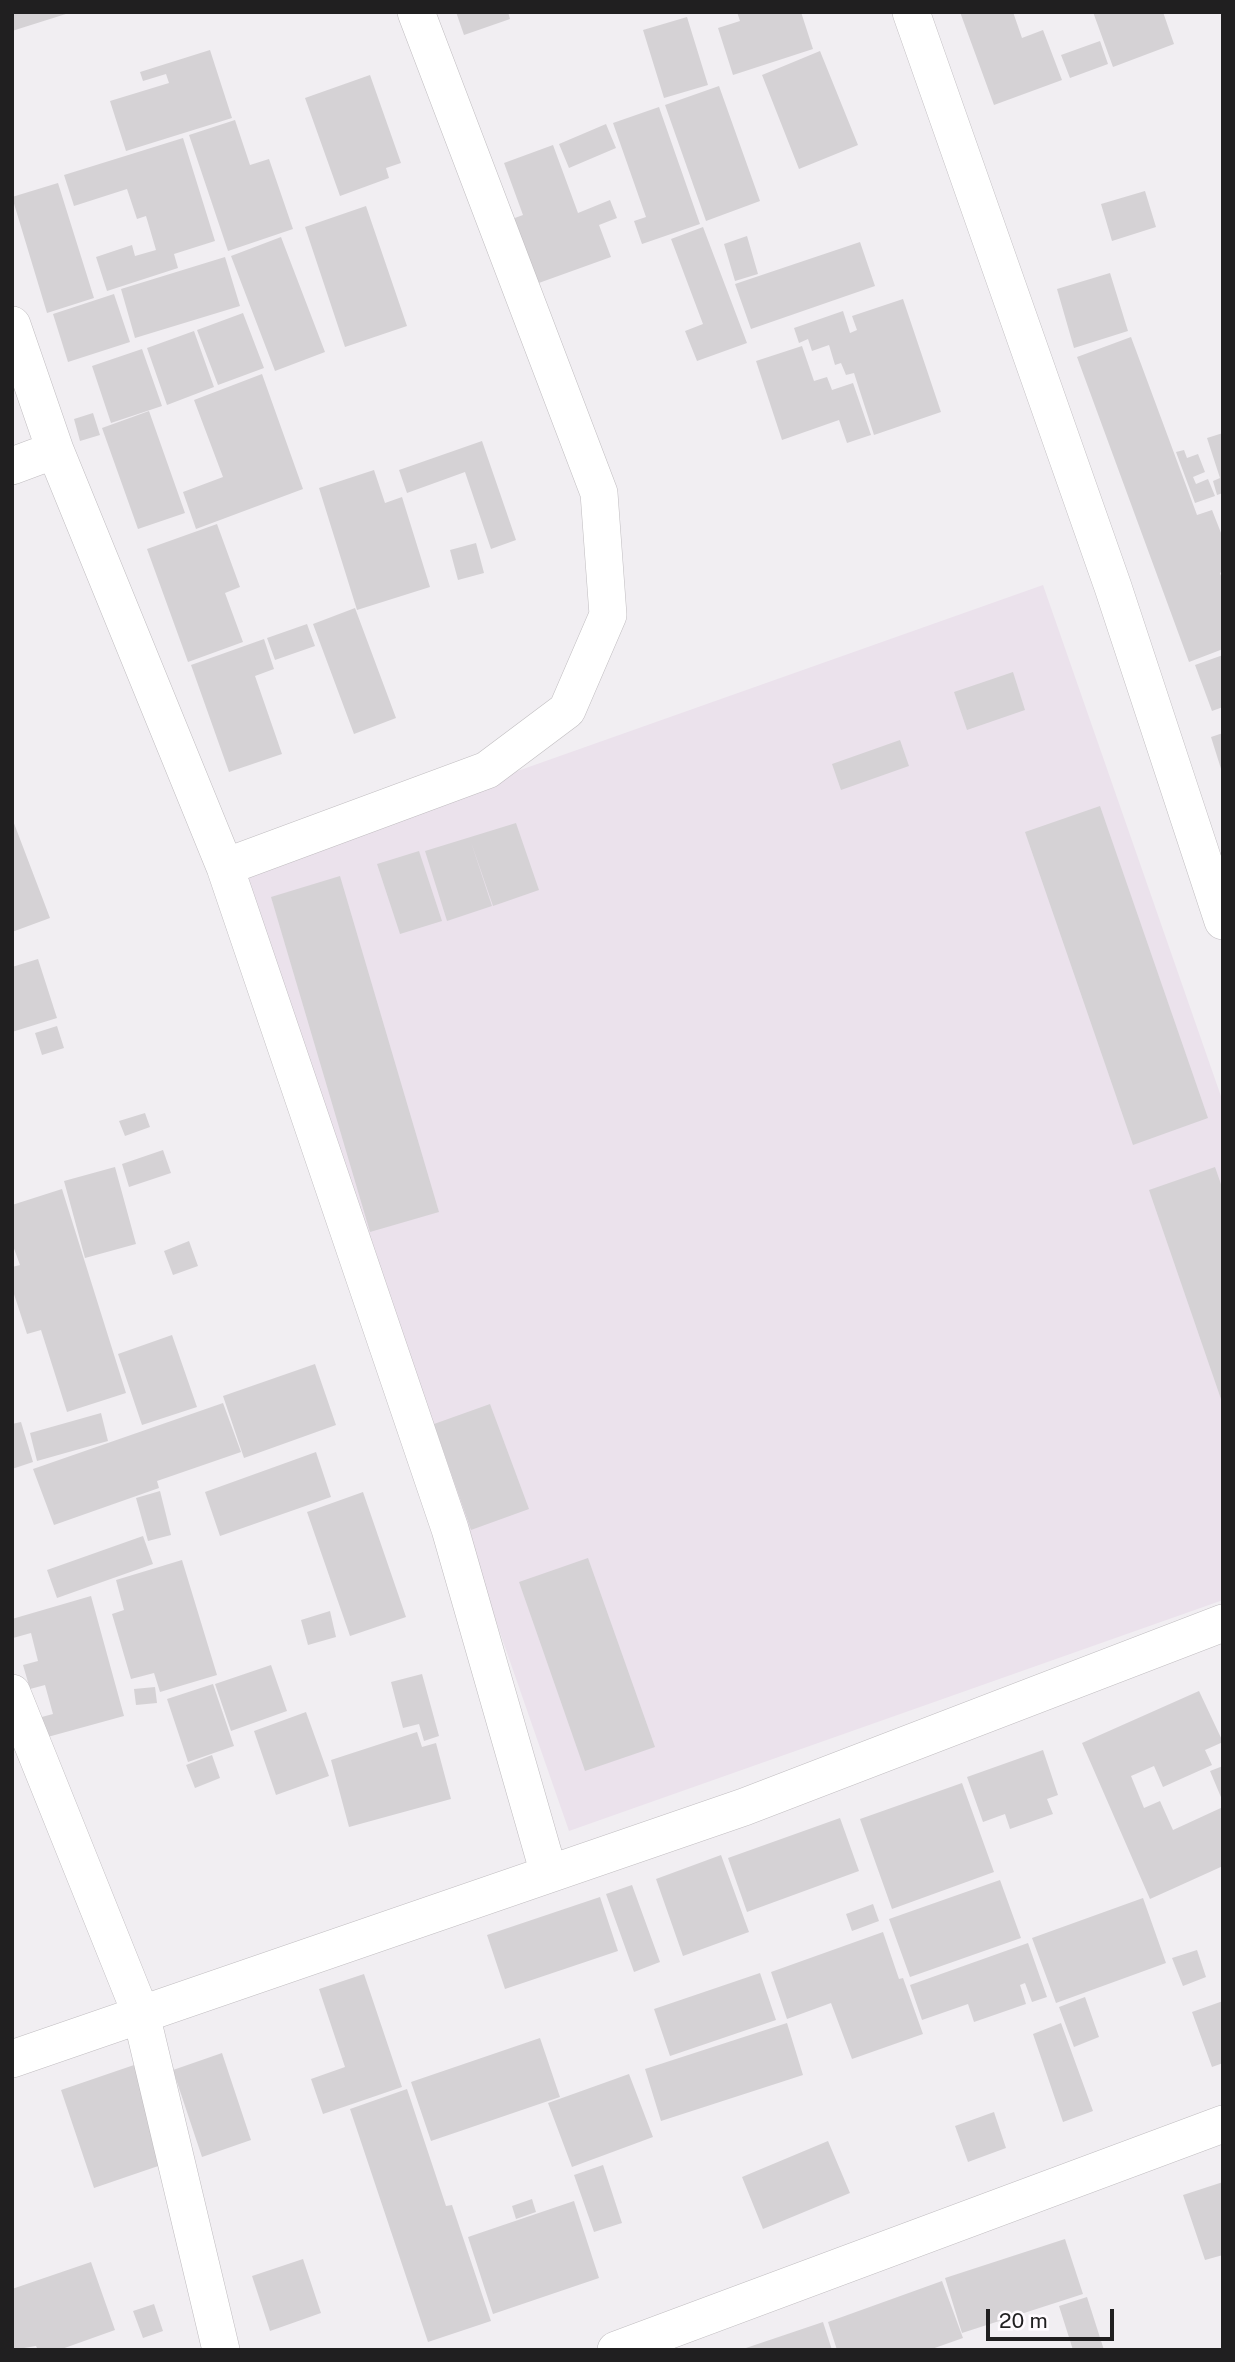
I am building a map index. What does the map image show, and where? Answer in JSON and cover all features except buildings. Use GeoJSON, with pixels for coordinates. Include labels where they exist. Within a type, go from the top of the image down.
{"type":"FeatureCollection","features":[{"type":"Feature","properties":{"kind":"street"},"geometry":{"type":"LineString","coordinates":[[225,867],[487,771],[567,710],[608,615],[599,493],[416,12]]}},
{"type":"Feature","properties":{"kind":"street"},"geometry":{"type":"LineString","coordinates":[[911,12],[1113,587],[1223,921]]}},
{"type":"Feature","properties":{"kind":"street"},"geometry":{"type":"LineString","coordinates":[[12,325],[55,450],[225,867],[450,1529],[549,1874]]}},
{"type":"Feature","properties":{"kind":"street"},"geometry":{"type":"LineString","coordinates":[[12,466],[55,450]]}},
{"type":"Feature","properties":{"kind":"street"},"geometry":{"type":"LineString","coordinates":[[12,2059],[744,1807],[1223,1623]]}},
{"type":"Feature","properties":{"kind":"street"},"geometry":{"type":"LineString","coordinates":[[12,1693],[141,2014],[221,2350]]}},
{"type":"Feature","properties":{"kind":"street"},"geometry":{"type":"LineString","coordinates":[[616,2350],[1223,2124]]}},
{"type":"Feature","properties":{"kind":"shaded area"},"geometry":{"type":"Polygon","coordinates":[[[1043,585],[1223,1102],[1223,1600],[569,1831],[235,871],[1043,585]]]}}]}
